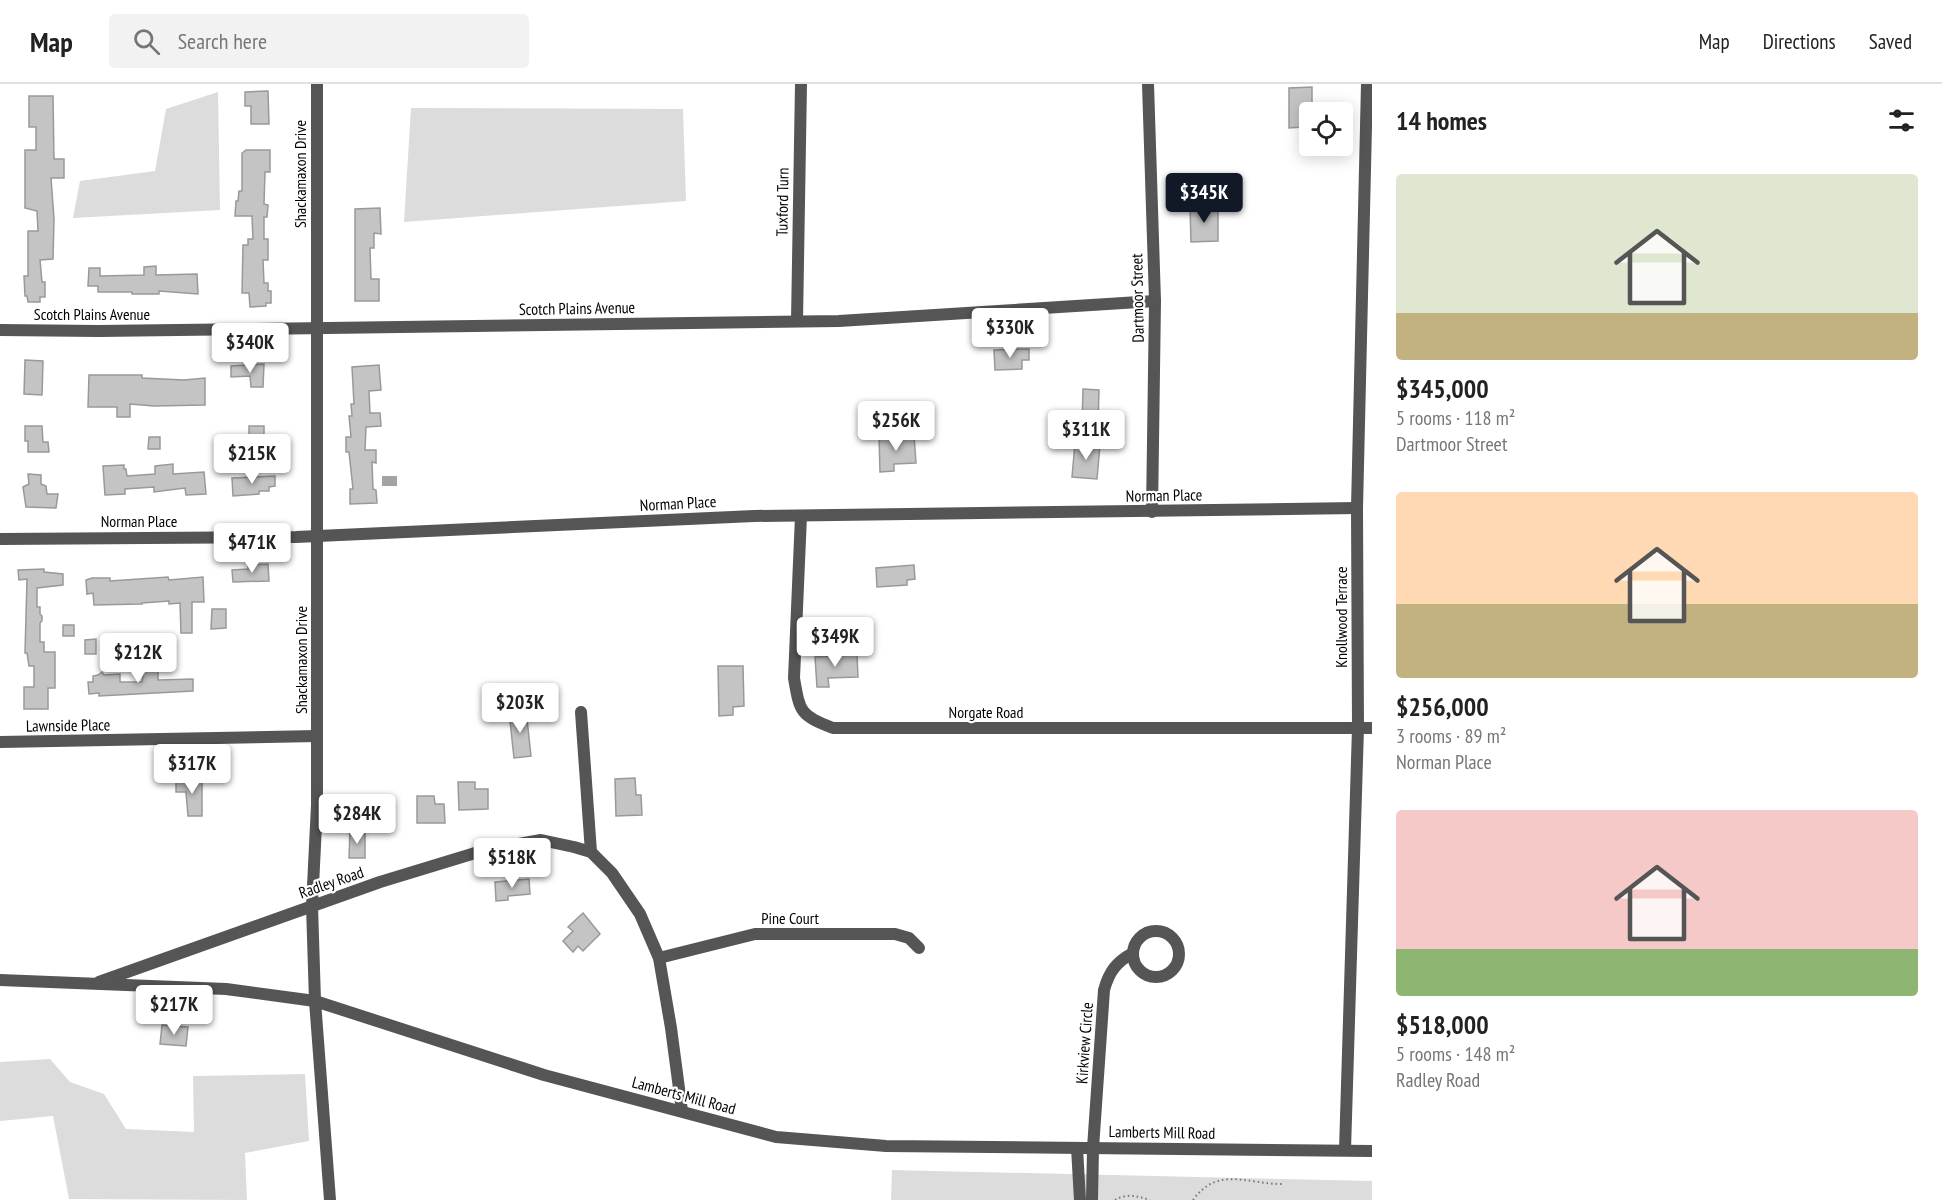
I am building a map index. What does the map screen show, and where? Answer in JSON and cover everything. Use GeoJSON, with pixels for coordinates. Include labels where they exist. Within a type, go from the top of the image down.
{"type":"FeatureCollection","features":[{"type":"Feature","properties":{"kind":"street","name":"Shackamaxon Drive"},"geometry":{"type":"LineString","coordinates":[[317,84],[317,805],[312,906],[315,1001],[330,1200]]}},
{"type":"Feature","properties":{"kind":"street","name":"Tuxford Turn"},"geometry":{"type":"LineString","coordinates":[[796,321],[801,84]]}},
{"type":"Feature","properties":{"kind":"street","name":"Dartmoor Street"},"geometry":{"type":"LineString","coordinates":[[1149,84],[1155,301],[1152,512]]}},
{"type":"Feature","properties":{"kind":"street","name":"Knollwood Terrace"},"geometry":{"type":"LineString","coordinates":[[1345,1150],[1358,728],[1357,508],[1369,89]]}},
{"type":"Feature","properties":{"kind":"street","name":"Scotch Plains Avenue"},"geometry":{"type":"LineString","coordinates":[[0,330],[839,321],[1155,301]]}},
{"type":"Feature","properties":{"kind":"street","name":"Norman Place"},"geometry":{"type":"LineString","coordinates":[[0,539],[317,536],[801,516],[1357,508]]}},
{"type":"Feature","properties":{"kind":"street","name":"Norgate Road"},"geometry":{"type":"LineString","coordinates":[[801,516],[794,678],[798,702],[809,718],[833,728],[1372,728]]}},
{"type":"Feature","properties":{"kind":"street"},"geometry":{"type":"LineString","coordinates":[[581,712],[591,852],[612,873],[640,914],[659,958],[682,1111]]}},
{"type":"Feature","properties":{"kind":"street","name":"Lawnside Place"},"geometry":{"type":"LineString","coordinates":[[0,742],[317,736]]}},
{"type":"Feature","properties":{"kind":"street","name":"Radley Road"},"geometry":{"type":"LineString","coordinates":[[92,984],[380,882],[485,850],[541,840],[591,852]]}},
{"type":"Feature","properties":{"kind":"street","name":"Pine Court"},"geometry":{"type":"LineString","coordinates":[[659,958],[756,934],[895,934],[909,938],[920,948]]}},
{"type":"Feature","properties":{"kind":"street","name":"Kirkview Circle"},"geometry":{"type":"LineString","coordinates":[[1092,1200],[1093,1148],[1104,990],[1108,975],[1118,961],[1133,953]]}},
{"type":"Feature","properties":{"kind":"street","name":"Lamberts Mill Road"},"geometry":{"type":"LineString","coordinates":[[0,980],[226,989],[315,1001],[544,1075],[776,1137],[886,1146],[1372,1151]]}},
{"type":"Feature","properties":{"kind":"street"},"geometry":{"type":"LineString","coordinates":[[1077,1148],[1080,1200]]}},
{"type":"Feature","properties":{"kind":"path"},"geometry":{"type":"LineString","coordinates":[[1193,1200],[1207,1184],[1225,1179],[1284,1184]]}},
{"type":"Feature","properties":{"kind":"path"},"geometry":{"type":"LineString","coordinates":[[1115,1200],[1123,1195],[1150,1200]]}},
{"type":"Feature","properties":{"kind":"shaded area"},"geometry":{"type":"Polygon","coordinates":[[[218,92],[220,210],[73,218],[80,181],[155,171],[166,109],[218,92]]]}},
{"type":"Feature","properties":{"kind":"shaded area"},"geometry":{"type":"Polygon","coordinates":[[[411,108],[683,109],[686,201],[404,222],[411,108]]]}},
{"type":"Feature","properties":{"kind":"shaded area"},"geometry":{"type":"Polygon","coordinates":[[[382,476],[397,476],[397,486],[382,486],[382,476]]]}},
{"type":"Feature","properties":{"kind":"shaded area"},"geometry":{"type":"Polygon","coordinates":[[[50,1059],[70,1082],[104,1094],[126,1129],[194,1132],[193,1076],[305,1074],[309,1141],[245,1153],[247,1200],[69,1199],[53,1116],[0,1121],[0,1062],[50,1059]]]}},
{"type":"Feature","properties":{"kind":"shaded area"},"geometry":{"type":"Polygon","coordinates":[[[892,1170],[1372,1181],[1372,1200],[891,1200],[892,1170]]]}},
{"type":"Feature","properties":{"kind":"building"},"geometry":{"type":"Polygon","coordinates":[[[1312,87],[1312,102],[1299,102],[1299,127],[1289,128],[1289,88],[1312,87]]]}},
{"type":"Feature","properties":{"kind":"building"},"geometry":{"type":"Polygon","coordinates":[[[268,91],[269,124],[251,124],[251,106],[245,106],[245,92],[268,91]]]}},
{"type":"Feature","properties":{"kind":"building"},"geometry":{"type":"Polygon","coordinates":[[[29,96],[53,96],[54,159],[64,159],[64,178],[51,178],[54,219],[53,259],[40,260],[42,282],[45,282],[45,297],[40,297],[40,302],[28,302],[25,296],[24,276],[28,276],[28,231],[38,231],[37,211],[25,208],[25,150],[36,150],[36,127],[29,127],[29,96]]]}},
{"type":"Feature","properties":{"kind":"building"},"geometry":{"type":"Polygon","coordinates":[[[246,150],[270,150],[270,172],[265,172],[264,204],[268,205],[267,217],[264,217],[264,239],[268,239],[268,260],[263,260],[264,283],[268,283],[268,291],[271,291],[271,303],[266,303],[266,306],[250,307],[249,293],[242,293],[243,245],[248,245],[248,239],[253,239],[252,216],[235,216],[236,201],[238,201],[239,191],[242,191],[242,153],[246,150]]]}},
{"type":"Feature","properties":{"kind":"building"},"geometry":{"type":"Polygon","coordinates":[[[1190,206],[1218,206],[1218,241],[1191,242],[1190,206]]]}},
{"type":"Feature","properties":{"kind":"building"},"geometry":{"type":"Polygon","coordinates":[[[380,208],[381,234],[374,233],[374,248],[370,248],[371,279],[379,279],[379,301],[355,301],[355,209],[380,208]]]}},
{"type":"Feature","properties":{"kind":"building"},"geometry":{"type":"Polygon","coordinates":[[[156,266],[156,275],[197,274],[198,294],[159,291],[159,294],[98,292],[98,286],[88,286],[89,268],[100,268],[100,276],[144,275],[144,267],[156,266]]]}},
{"type":"Feature","properties":{"kind":"building"},"geometry":{"type":"Polygon","coordinates":[[[1029,349],[1029,360],[1022,360],[1022,369],[995,370],[994,350],[1029,349]]]}},
{"type":"Feature","properties":{"kind":"building"},"geometry":{"type":"Polygon","coordinates":[[[25,360],[43,361],[42,395],[24,394],[25,360]]]}},
{"type":"Feature","properties":{"kind":"building"},"geometry":{"type":"Polygon","coordinates":[[[264,364],[263,387],[251,387],[250,376],[231,377],[231,366],[264,364]]]}},
{"type":"Feature","properties":{"kind":"building"},"geometry":{"type":"Polygon","coordinates":[[[379,365],[381,390],[369,391],[370,413],[380,413],[381,426],[366,427],[365,450],[376,450],[376,463],[372,462],[373,489],[376,490],[377,503],[350,504],[350,489],[353,489],[349,452],[346,452],[346,437],[351,437],[349,416],[352,416],[351,404],[354,404],[352,367],[379,365]]]}},
{"type":"Feature","properties":{"kind":"building"},"geometry":{"type":"Polygon","coordinates":[[[89,375],[142,375],[142,378],[184,380],[205,378],[205,405],[130,404],[130,417],[117,417],[117,407],[88,407],[89,375]]]}},
{"type":"Feature","properties":{"kind":"building"},"geometry":{"type":"Polygon","coordinates":[[[1083,389],[1099,390],[1098,426],[1082,425],[1083,389]]]}},
{"type":"Feature","properties":{"kind":"building"},"geometry":{"type":"Polygon","coordinates":[[[25,426],[42,426],[43,442],[48,442],[49,452],[28,452],[25,426]]]}},
{"type":"Feature","properties":{"kind":"building"},"geometry":{"type":"Polygon","coordinates":[[[249,426],[264,426],[264,454],[249,454],[249,426]]]}},
{"type":"Feature","properties":{"kind":"building"},"geometry":{"type":"Polygon","coordinates":[[[914,435],[916,463],[894,464],[894,471],[880,472],[879,437],[914,435]]]}},
{"type":"Feature","properties":{"kind":"building"},"geometry":{"type":"Polygon","coordinates":[[[149,437],[160,437],[160,449],[148,449],[149,437]]]}},
{"type":"Feature","properties":{"kind":"building"},"geometry":{"type":"Polygon","coordinates":[[[1075,443],[1100,445],[1097,479],[1072,477],[1075,443]]]}},
{"type":"Feature","properties":{"kind":"building"},"geometry":{"type":"Polygon","coordinates":[[[173,464],[173,474],[204,472],[206,494],[186,495],[185,488],[154,492],[154,487],[125,489],[125,494],[105,495],[103,466],[124,465],[127,476],[155,474],[155,466],[173,464]]]}},
{"type":"Feature","properties":{"kind":"building"},"geometry":{"type":"Polygon","coordinates":[[[28,474],[41,475],[41,484],[46,486],[47,494],[58,494],[56,508],[26,507],[23,487],[29,484],[28,474]]]}},
{"type":"Feature","properties":{"kind":"building"},"geometry":{"type":"Polygon","coordinates":[[[275,476],[275,486],[269,487],[269,491],[233,496],[232,478],[275,476]]]}},
{"type":"Feature","properties":{"kind":"building"},"geometry":{"type":"Polygon","coordinates":[[[268,564],[269,581],[233,582],[232,570],[248,569],[248,565],[268,564]]]}},
{"type":"Feature","properties":{"kind":"building"},"geometry":{"type":"Polygon","coordinates":[[[914,565],[915,579],[907,580],[907,585],[877,587],[876,568],[914,565]]]}},
{"type":"Feature","properties":{"kind":"building"},"geometry":{"type":"Polygon","coordinates":[[[44,569],[44,572],[63,574],[63,585],[37,588],[37,607],[40,607],[42,616],[40,642],[44,642],[44,652],[55,652],[55,688],[48,688],[48,709],[24,709],[24,687],[34,687],[34,666],[29,666],[27,653],[25,653],[27,579],[19,580],[18,570],[44,569]]]}},
{"type":"Feature","properties":{"kind":"building"},"geometry":{"type":"Polygon","coordinates":[[[168,577],[169,580],[203,577],[204,602],[192,602],[192,633],[181,633],[180,603],[169,604],[169,601],[94,605],[93,593],[87,594],[86,580],[92,578],[110,578],[110,581],[168,577]]]}},
{"type":"Feature","properties":{"kind":"building"},"geometry":{"type":"Polygon","coordinates":[[[212,609],[226,609],[226,628],[211,629],[212,609]]]}},
{"type":"Feature","properties":{"kind":"building"},"geometry":{"type":"Polygon","coordinates":[[[63,625],[74,625],[74,636],[63,636],[63,625]]]}},
{"type":"Feature","properties":{"kind":"building"},"geometry":{"type":"Polygon","coordinates":[[[96,639],[96,654],[85,654],[85,640],[96,639]]]}},
{"type":"Feature","properties":{"kind":"building"},"geometry":{"type":"Polygon","coordinates":[[[857,655],[858,677],[828,678],[829,687],[817,687],[815,657],[857,655]]]}},
{"type":"Feature","properties":{"kind":"building"},"geometry":{"type":"Polygon","coordinates":[[[145,665],[158,665],[158,680],[193,679],[193,691],[99,696],[99,693],[89,694],[88,682],[93,682],[93,676],[102,672],[104,675],[120,674],[120,682],[142,682],[145,665]]]}},
{"type":"Feature","properties":{"kind":"building"},"geometry":{"type":"Polygon","coordinates":[[[718,666],[743,666],[744,706],[733,707],[733,715],[719,716],[718,666]]]}},
{"type":"Feature","properties":{"kind":"building"},"geometry":{"type":"Polygon","coordinates":[[[526,710],[531,756],[514,758],[509,712],[526,710]]]}},
{"type":"Feature","properties":{"kind":"building"},"geometry":{"type":"Polygon","coordinates":[[[635,778],[636,795],[641,795],[642,815],[616,816],[615,779],[635,778]]]}},
{"type":"Feature","properties":{"kind":"building"},"geometry":{"type":"Polygon","coordinates":[[[202,779],[202,816],[188,816],[186,792],[176,792],[176,781],[202,779]]]}},
{"type":"Feature","properties":{"kind":"building"},"geometry":{"type":"Polygon","coordinates":[[[458,782],[475,782],[475,789],[488,789],[488,809],[459,810],[458,782]]]}},
{"type":"Feature","properties":{"kind":"building"},"geometry":{"type":"Polygon","coordinates":[[[417,796],[434,796],[435,804],[444,804],[445,823],[417,823],[417,796]]]}},
{"type":"Feature","properties":{"kind":"building"},"geometry":{"type":"Polygon","coordinates":[[[350,831],[365,831],[365,858],[349,858],[350,831]]]}},
{"type":"Feature","properties":{"kind":"building"},"geometry":{"type":"Polygon","coordinates":[[[529,879],[530,894],[508,896],[508,900],[496,901],[495,882],[529,879]]]}},
{"type":"Feature","properties":{"kind":"building"},"geometry":{"type":"Polygon","coordinates":[[[583,913],[600,934],[583,951],[578,946],[573,952],[563,941],[573,931],[568,927],[583,913]]]}},
{"type":"Feature","properties":{"kind":"building"},"geometry":{"type":"Polygon","coordinates":[[[162,1025],[188,1027],[186,1046],[160,1044],[162,1025]]]}}]}
